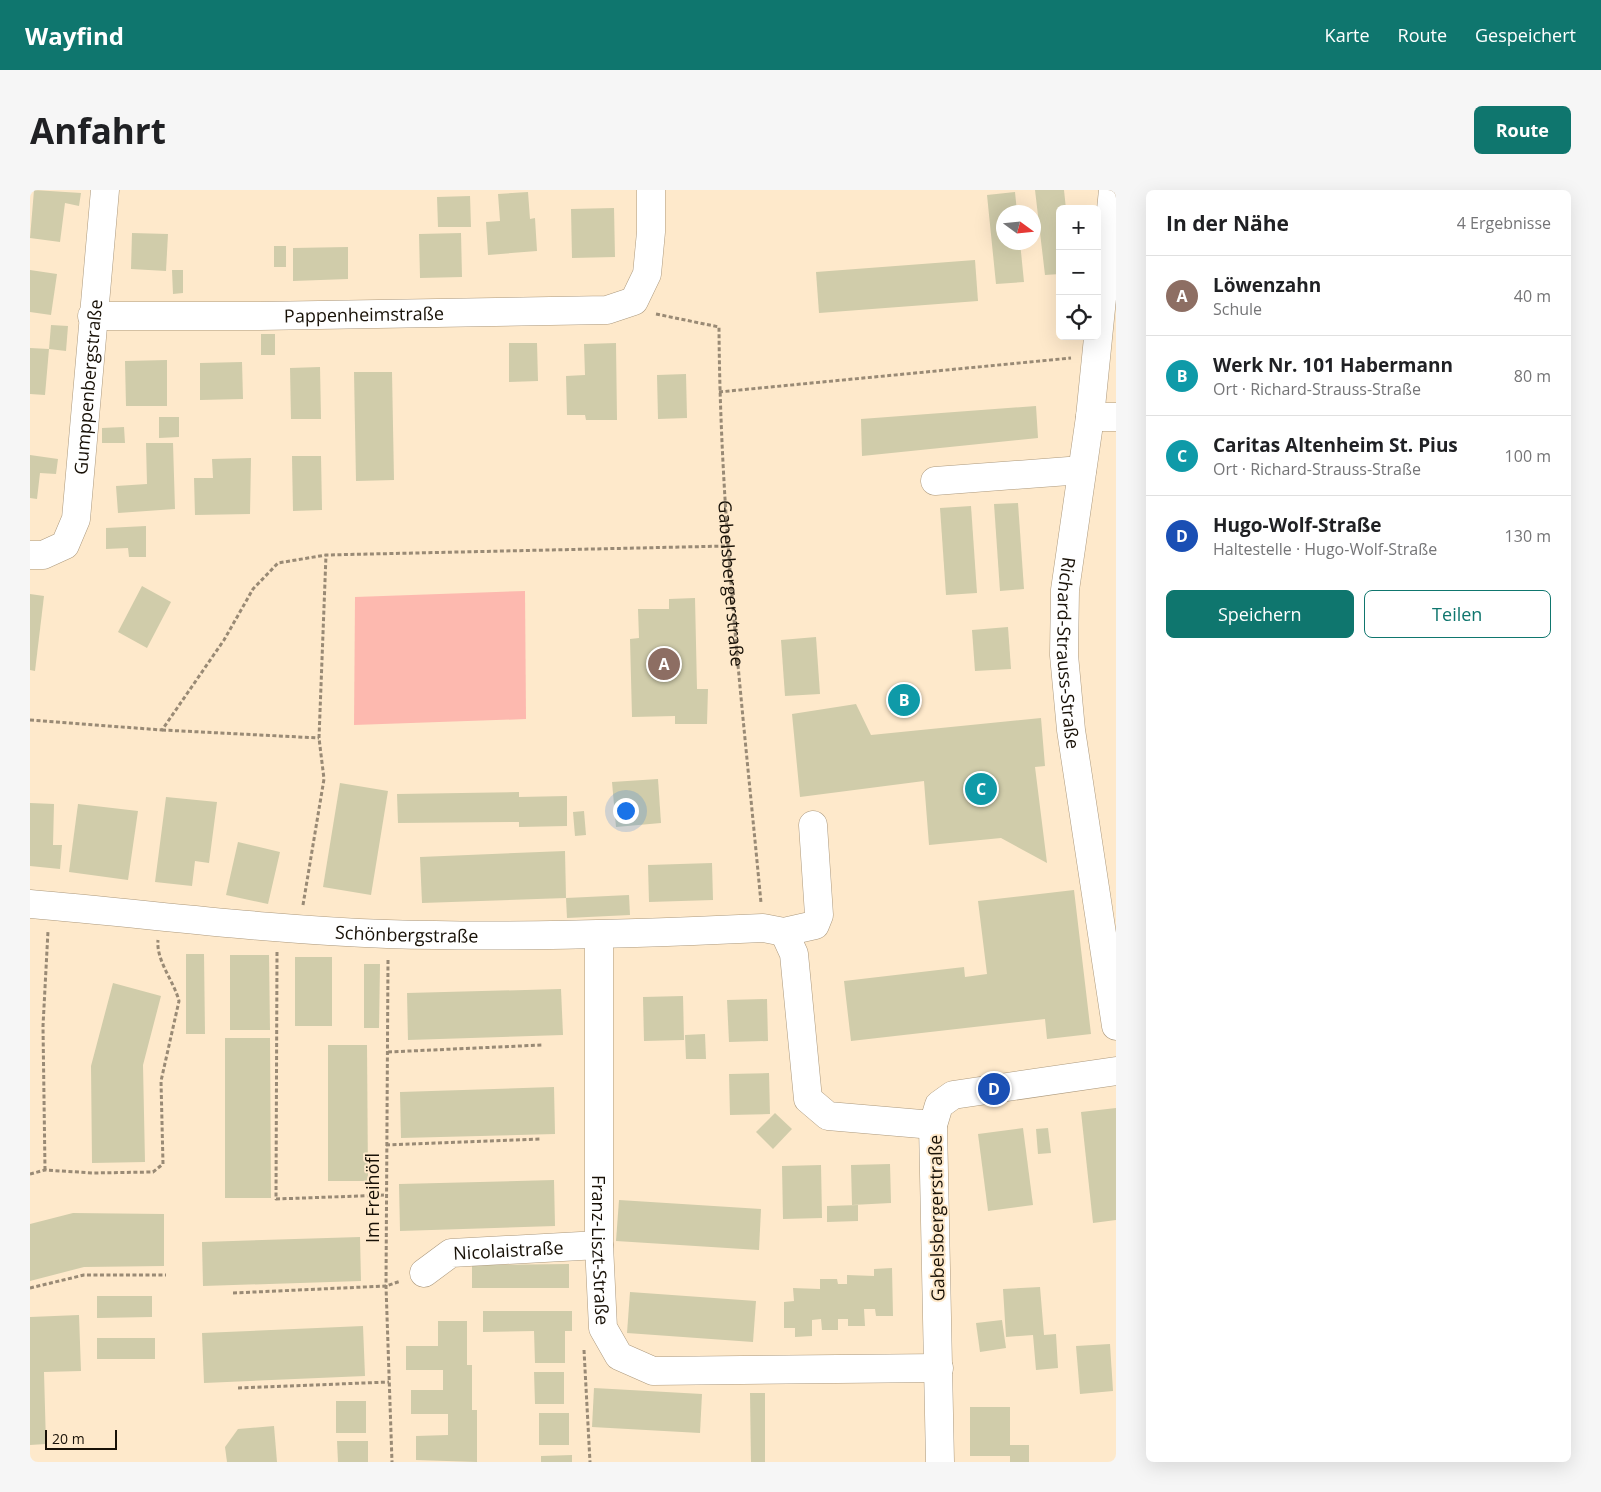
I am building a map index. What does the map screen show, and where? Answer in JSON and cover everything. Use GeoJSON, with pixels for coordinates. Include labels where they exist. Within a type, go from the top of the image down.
{"type":"FeatureCollection","features":[{"type":"Feature","properties":{"kind":"street","name":"Gumppenbergstraße"},"geometry":{"type":"LineString","coordinates":[[30,555],[43,555],[65,545],[76,520],[92,316],[105,190]]}},
{"type":"Feature","properties":{"kind":"street"},"geometry":{"type":"LineString","coordinates":[[634,301],[647,274],[652,190]]}},
{"type":"Feature","properties":{"kind":"street","name":"Richard-Strauss-Straße"},"geometry":{"type":"LineString","coordinates":[[1113,190],[1097,356],[1103,417],[1082,470],[1065,590],[1064,655],[1072,730],[1116,1026]]}},
{"type":"Feature","properties":{"kind":"street","name":"Pappenheimstraße"},"geometry":{"type":"LineString","coordinates":[[92,316],[260,316],[607,310],[634,301]]}},
{"type":"Feature","properties":{"kind":"street"},"geometry":{"type":"LineString","coordinates":[[935,481],[1082,470]]}},
{"type":"Feature","properties":{"kind":"street","name":"Schönbergstraße"},"geometry":{"type":"LineString","coordinates":[[40,905],[288,929],[387,934],[599,936],[774,930],[815,925],[819,915],[813,825]]}},
{"type":"Feature","properties":{"kind":"street","name":"Gabelsbergerstraße"},"geometry":{"type":"LineString","coordinates":[[774,930],[794,954],[808,1099],[828,1116],[933,1125],[940,1462]]}},
{"type":"Feature","properties":{"kind":"street","name":"Franz-Liszt-Straße"},"geometry":{"type":"LineString","coordinates":[[599,936],[599,1245],[603,1328],[619,1356],[653,1370],[939,1368]]}},
{"type":"Feature","properties":{"kind":"street"},"geometry":{"type":"LineString","coordinates":[[933,1125],[939,1105],[953,1094],[1116,1071]]}},
{"type":"Feature","properties":{"kind":"street","name":"Nicolaistraße"},"geometry":{"type":"LineString","coordinates":[[424,1273],[451,1253],[599,1245]]}},
{"type":"Feature","properties":{"kind":"path","name":"Gabelsbergerstraße"},"geometry":{"type":"LineString","coordinates":[[634,301],[657,315],[719,328],[719,392],[727,546],[774,930]]}},
{"type":"Feature","properties":{"kind":"path"},"geometry":{"type":"LineString","coordinates":[[719,392],[1097,356]]}},
{"type":"Feature","properties":{"kind":"path"},"geometry":{"type":"LineString","coordinates":[[162,730],[224,640],[253,589],[278,563],[326,555],[727,546]]}},
{"type":"Feature","properties":{"kind":"path"},"geometry":{"type":"LineString","coordinates":[[326,555],[319,738],[324,779],[288,929],[276,1199],[386,1195]]}},
{"type":"Feature","properties":{"kind":"path"},"geometry":{"type":"LineString","coordinates":[[30,720],[162,730],[319,738]]}},
{"type":"Feature","properties":{"kind":"path"},"geometry":{"type":"LineString","coordinates":[[40,905],[45,1170]]}},
{"type":"Feature","properties":{"kind":"path"},"geometry":{"type":"LineString","coordinates":[[30,1174],[45,1170],[93,1173],[153,1172],[163,1164],[161,1081],[179,1001],[176,989],[157,950],[160,916]]}},
{"type":"Feature","properties":{"kind":"path","name":"Im Freihöfl"},"geometry":{"type":"LineString","coordinates":[[387,934],[386,1286],[392,1462]]}},
{"type":"Feature","properties":{"kind":"path"},"geometry":{"type":"LineString","coordinates":[[388,1052],[542,1045]]}},
{"type":"Feature","properties":{"kind":"path"},"geometry":{"type":"LineString","coordinates":[[386,1146],[540,1138]]}},
{"type":"Feature","properties":{"kind":"path"},"geometry":{"type":"LineString","coordinates":[[233,1293],[386,1286],[424,1273]]}},
{"type":"Feature","properties":{"kind":"path"},"geometry":{"type":"LineString","coordinates":[[30,1288],[84,1275],[166,1275]]}},
{"type":"Feature","properties":{"kind":"path"},"geometry":{"type":"LineString","coordinates":[[590,1462],[584,1341],[603,1328]]}},
{"type":"Feature","properties":{"kind":"path"},"geometry":{"type":"LineString","coordinates":[[238,1388],[389,1382]]}},
{"type":"Feature","properties":{"kind":"shaded area"},"geometry":{"type":"Polygon","coordinates":[[[525,591],[526,719],[354,725],[355,597],[525,591]]]}},
{"type":"Feature","properties":{"kind":"building"},"geometry":{"type":"Polygon","coordinates":[[[34,190],[81,193],[79,206],[65,203],[60,242],[30,238],[34,190]]]}},
{"type":"Feature","properties":{"kind":"building"},"geometry":{"type":"Polygon","coordinates":[[[1035,190],[1064,190],[1066,205],[1056,205],[1056,274],[1045,275],[1041,241],[1041,205],[1037,205],[1035,190]]]}},
{"type":"Feature","properties":{"kind":"building"},"geometry":{"type":"Polygon","coordinates":[[[528,192],[530,219],[535,218],[537,251],[488,255],[486,222],[500,221],[498,194],[528,192]]]}},
{"type":"Feature","properties":{"kind":"building"},"geometry":{"type":"Polygon","coordinates":[[[1015,192],[1016,205],[996,205],[996,250],[1021,250],[1024,282],[996,284],[987,195],[1015,192]]]}},
{"type":"Feature","properties":{"kind":"building"},"geometry":{"type":"Polygon","coordinates":[[[470,196],[471,227],[438,227],[437,197],[470,196]]]}},
{"type":"Feature","properties":{"kind":"building"},"geometry":{"type":"Polygon","coordinates":[[[614,208],[615,257],[572,258],[571,209],[614,208]]]}},
{"type":"Feature","properties":{"kind":"building"},"geometry":{"type":"Polygon","coordinates":[[[132,233],[168,234],[166,271],[131,269],[132,233]]]}},
{"type":"Feature","properties":{"kind":"building"},"geometry":{"type":"Polygon","coordinates":[[[461,233],[462,277],[420,278],[419,234],[461,233]]]}},
{"type":"Feature","properties":{"kind":"building"},"geometry":{"type":"Polygon","coordinates":[[[274,246],[286,246],[286,267],[274,267],[274,246]]]}},
{"type":"Feature","properties":{"kind":"building"},"geometry":{"type":"Polygon","coordinates":[[[348,247],[348,279],[293,281],[293,248],[348,247]]]}},
{"type":"Feature","properties":{"kind":"building"},"geometry":{"type":"Polygon","coordinates":[[[975,260],[978,301],[819,313],[816,272],[975,260]]]}},
{"type":"Feature","properties":{"kind":"building"},"geometry":{"type":"Polygon","coordinates":[[[30,270],[57,274],[51,315],[30,312],[30,270]]]}},
{"type":"Feature","properties":{"kind":"building"},"geometry":{"type":"Polygon","coordinates":[[[172,270],[183,270],[183,293],[173,294],[172,270]]]}},
{"type":"Feature","properties":{"kind":"building"},"geometry":{"type":"Polygon","coordinates":[[[51,325],[68,326],[66,351],[49,349],[51,325]]]}},
{"type":"Feature","properties":{"kind":"building"},"geometry":{"type":"Polygon","coordinates":[[[261,334],[275,334],[275,355],[261,355],[261,334]]]}},
{"type":"Feature","properties":{"kind":"building"},"geometry":{"type":"Polygon","coordinates":[[[509,343],[537,343],[538,381],[509,382],[509,343]]]}},
{"type":"Feature","properties":{"kind":"building"},"geometry":{"type":"Polygon","coordinates":[[[616,343],[617,420],[586,420],[585,415],[567,415],[566,376],[585,375],[584,344],[616,343]]]}},
{"type":"Feature","properties":{"kind":"building"},"geometry":{"type":"Polygon","coordinates":[[[30,348],[49,349],[45,395],[30,394],[30,348]]]}},
{"type":"Feature","properties":{"kind":"building"},"geometry":{"type":"Polygon","coordinates":[[[167,360],[167,406],[126,406],[125,361],[167,360]]]}},
{"type":"Feature","properties":{"kind":"building"},"geometry":{"type":"Polygon","coordinates":[[[242,362],[243,399],[200,400],[200,363],[242,362]]]}},
{"type":"Feature","properties":{"kind":"building"},"geometry":{"type":"Polygon","coordinates":[[[320,367],[321,419],[291,419],[290,368],[320,367]]]}},
{"type":"Feature","properties":{"kind":"building"},"geometry":{"type":"Polygon","coordinates":[[[354,372],[392,372],[394,480],[356,481],[354,372]]]}},
{"type":"Feature","properties":{"kind":"building"},"geometry":{"type":"Polygon","coordinates":[[[686,374],[687,418],[658,419],[657,375],[686,374]]]}},
{"type":"Feature","properties":{"kind":"building"},"geometry":{"type":"Polygon","coordinates":[[[1036,406],[1038,438],[862,456],[861,419],[1036,406]]]}},
{"type":"Feature","properties":{"kind":"building"},"geometry":{"type":"Polygon","coordinates":[[[159,417],[179,417],[179,437],[159,438],[159,417]]]}},
{"type":"Feature","properties":{"kind":"building"},"geometry":{"type":"Polygon","coordinates":[[[124,427],[125,443],[102,443],[102,428],[124,427]]]}},
{"type":"Feature","properties":{"kind":"building"},"geometry":{"type":"Polygon","coordinates":[[[146,443],[173,443],[175,509],[118,513],[116,486],[147,484],[146,443]]]}},
{"type":"Feature","properties":{"kind":"building"},"geometry":{"type":"Polygon","coordinates":[[[30,455],[58,459],[56,474],[40,473],[37,499],[30,498],[30,455]]]}},
{"type":"Feature","properties":{"kind":"building"},"geometry":{"type":"Polygon","coordinates":[[[292,456],[321,456],[322,510],[293,511],[292,456]]]}},
{"type":"Feature","properties":{"kind":"building"},"geometry":{"type":"Polygon","coordinates":[[[251,458],[250,514],[195,515],[194,478],[213,478],[212,459],[251,458]]]}},
{"type":"Feature","properties":{"kind":"building"},"geometry":{"type":"Polygon","coordinates":[[[1018,503],[1024,589],[1000,591],[994,504],[1018,503]]]}},
{"type":"Feature","properties":{"kind":"building"},"geometry":{"type":"Polygon","coordinates":[[[971,506],[977,593],[946,595],[940,508],[971,506]]]}},
{"type":"Feature","properties":{"kind":"building"},"geometry":{"type":"Polygon","coordinates":[[[146,526],[146,557],[129,557],[128,548],[106,549],[106,528],[146,526]]]}},
{"type":"Feature","properties":{"kind":"building"},"geometry":{"type":"Polygon","coordinates":[[[142,586],[171,602],[147,648],[118,632],[142,586]]]}},
{"type":"Feature","properties":{"kind":"building"},"geometry":{"type":"Polygon","coordinates":[[[30,594],[44,596],[35,671],[30,670],[30,594]]]}},
{"type":"Feature","properties":{"kind":"building"},"geometry":{"type":"Polygon","coordinates":[[[695,598],[697,689],[708,689],[707,724],[675,724],[675,716],[632,717],[630,639],[639,638],[638,609],[669,609],[669,599],[695,598]]]}},
{"type":"Feature","properties":{"kind":"building"},"geometry":{"type":"Polygon","coordinates":[[[1008,627],[1011,669],[975,671],[972,630],[1008,627]]]}},
{"type":"Feature","properties":{"kind":"building"},"geometry":{"type":"Polygon","coordinates":[[[816,637],[820,694],[785,696],[781,640],[816,637]]]}},
{"type":"Feature","properties":{"kind":"building"},"geometry":{"type":"Polygon","coordinates":[[[856,704],[871,735],[1041,718],[1045,766],[1035,767],[1047,863],[1001,838],[929,845],[924,781],[800,797],[792,714],[856,704]]]}},
{"type":"Feature","properties":{"kind":"building"},"geometry":{"type":"Polygon","coordinates":[[[658,779],[661,823],[616,827],[612,782],[658,779]]]}},
{"type":"Feature","properties":{"kind":"building"},"geometry":{"type":"Polygon","coordinates":[[[340,783],[388,791],[371,895],[323,887],[340,783]]]}},
{"type":"Feature","properties":{"kind":"building"},"geometry":{"type":"Polygon","coordinates":[[[519,792],[519,797],[567,796],[567,826],[519,827],[519,822],[398,823],[397,794],[519,792]]]}},
{"type":"Feature","properties":{"kind":"building"},"geometry":{"type":"Polygon","coordinates":[[[166,797],[217,802],[209,863],[195,861],[192,886],[155,882],[166,797]]]}},
{"type":"Feature","properties":{"kind":"building"},"geometry":{"type":"Polygon","coordinates":[[[30,803],[54,804],[53,845],[62,845],[60,869],[30,866],[30,803]]]}},
{"type":"Feature","properties":{"kind":"building"},"geometry":{"type":"Polygon","coordinates":[[[78,804],[138,811],[128,880],[69,872],[78,804]]]}},
{"type":"Feature","properties":{"kind":"building"},"geometry":{"type":"Polygon","coordinates":[[[584,811],[586,835],[575,836],[573,812],[584,811]]]}},
{"type":"Feature","properties":{"kind":"building"},"geometry":{"type":"Polygon","coordinates":[[[238,842],[280,852],[268,904],[226,895],[238,842]]]}},
{"type":"Feature","properties":{"kind":"building"},"geometry":{"type":"Polygon","coordinates":[[[565,851],[566,898],[422,903],[420,857],[565,851]]]}},
{"type":"Feature","properties":{"kind":"building"},"geometry":{"type":"Polygon","coordinates":[[[712,863],[713,900],[649,902],[648,865],[712,863]]]}},
{"type":"Feature","properties":{"kind":"building"},"geometry":{"type":"Polygon","coordinates":[[[1074,890],[1091,1034],[1047,1039],[1045,1019],[851,1041],[844,981],[964,967],[965,977],[987,974],[978,901],[1074,890]]]}},
{"type":"Feature","properties":{"kind":"building"},"geometry":{"type":"Polygon","coordinates":[[[629,895],[630,915],[567,918],[566,898],[629,895]]]}},
{"type":"Feature","properties":{"kind":"building"},"geometry":{"type":"Polygon","coordinates":[[[186,954],[204,954],[205,1034],[186,1034],[186,954]]]}},
{"type":"Feature","properties":{"kind":"building"},"geometry":{"type":"Polygon","coordinates":[[[230,955],[269,955],[270,1030],[230,1030],[230,955]]]}},
{"type":"Feature","properties":{"kind":"building"},"geometry":{"type":"Polygon","coordinates":[[[295,957],[332,957],[332,1026],[295,1026],[295,957]]]}},
{"type":"Feature","properties":{"kind":"building"},"geometry":{"type":"Polygon","coordinates":[[[364,964],[380,964],[379,1028],[364,1028],[364,964]]]}},
{"type":"Feature","properties":{"kind":"building"},"geometry":{"type":"Polygon","coordinates":[[[113,983],[161,996],[143,1065],[145,1162],[92,1163],[91,1066],[113,983]]]}},
{"type":"Feature","properties":{"kind":"building"},"geometry":{"type":"Polygon","coordinates":[[[561,989],[563,1035],[408,1040],[407,993],[561,989]]]}},
{"type":"Feature","properties":{"kind":"building"},"geometry":{"type":"Polygon","coordinates":[[[683,996],[684,1040],[644,1041],[643,997],[683,996]]]}},
{"type":"Feature","properties":{"kind":"building"},"geometry":{"type":"Polygon","coordinates":[[[767,999],[768,1041],[729,1042],[727,1000],[767,999]]]}},
{"type":"Feature","properties":{"kind":"building"},"geometry":{"type":"Polygon","coordinates":[[[705,1034],[706,1059],[686,1059],[685,1035],[705,1034]]]}},
{"type":"Feature","properties":{"kind":"building"},"geometry":{"type":"Polygon","coordinates":[[[225,1038],[270,1038],[271,1198],[225,1198],[225,1038]]]}},
{"type":"Feature","properties":{"kind":"building"},"geometry":{"type":"Polygon","coordinates":[[[328,1045],[367,1045],[368,1181],[328,1181],[328,1045]]]}},
{"type":"Feature","properties":{"kind":"building"},"geometry":{"type":"Polygon","coordinates":[[[769,1073],[770,1114],[730,1115],[729,1074],[769,1073]]]}},
{"type":"Feature","properties":{"kind":"building"},"geometry":{"type":"Polygon","coordinates":[[[554,1087],[555,1134],[401,1138],[400,1092],[554,1087]]]}},
{"type":"Feature","properties":{"kind":"building"},"geometry":{"type":"Polygon","coordinates":[[[1116,1108],[1116,1220],[1093,1223],[1081,1112],[1116,1108]]]}},
{"type":"Feature","properties":{"kind":"building"},"geometry":{"type":"Polygon","coordinates":[[[775,1113],[792,1129],[773,1149],[756,1132],[775,1113]]]}},
{"type":"Feature","properties":{"kind":"building"},"geometry":{"type":"Polygon","coordinates":[[[1023,1128],[1033,1205],[988,1211],[978,1134],[1023,1128]]]}},
{"type":"Feature","properties":{"kind":"building"},"geometry":{"type":"Polygon","coordinates":[[[1048,1128],[1051,1153],[1038,1154],[1036,1129],[1048,1128]]]}},
{"type":"Feature","properties":{"kind":"building"},"geometry":{"type":"Polygon","coordinates":[[[890,1164],[891,1203],[852,1205],[851,1165],[890,1164]]]}},
{"type":"Feature","properties":{"kind":"building"},"geometry":{"type":"Polygon","coordinates":[[[821,1165],[822,1218],[783,1219],[782,1166],[821,1165]]]}},
{"type":"Feature","properties":{"kind":"building"},"geometry":{"type":"Polygon","coordinates":[[[554,1180],[555,1226],[400,1231],[399,1184],[554,1180]]]}},
{"type":"Feature","properties":{"kind":"building"},"geometry":{"type":"Polygon","coordinates":[[[619,1200],[761,1209],[759,1250],[616,1241],[619,1200]]]}},
{"type":"Feature","properties":{"kind":"building"},"geometry":{"type":"Polygon","coordinates":[[[858,1205],[858,1221],[827,1222],[827,1206],[858,1205]]]}},
{"type":"Feature","properties":{"kind":"building"},"geometry":{"type":"Polygon","coordinates":[[[73,1213],[164,1214],[164,1266],[84,1267],[30,1281],[30,1224],[73,1213]]]}},
{"type":"Feature","properties":{"kind":"building"},"geometry":{"type":"Polygon","coordinates":[[[360,1237],[361,1281],[203,1286],[202,1242],[360,1237]]]}},
{"type":"Feature","properties":{"kind":"building"},"geometry":{"type":"Polygon","coordinates":[[[569,1264],[569,1288],[472,1288],[472,1265],[569,1264]]]}},
{"type":"Feature","properties":{"kind":"building"},"geometry":{"type":"Polygon","coordinates":[[[892,1268],[893,1316],[876,1316],[875,1309],[864,1309],[865,1326],[848,1326],[848,1319],[838,1319],[838,1330],[822,1330],[821,1319],[812,1320],[812,1336],[795,1337],[795,1328],[784,1328],[784,1302],[794,1301],[793,1288],[820,1289],[820,1279],[837,1279],[838,1284],[847,1284],[847,1275],[874,1276],[874,1269],[892,1268]]]}},
{"type":"Feature","properties":{"kind":"building"},"geometry":{"type":"Polygon","coordinates":[[[1040,1287],[1044,1335],[1056,1334],[1058,1368],[1036,1370],[1033,1335],[1006,1337],[1003,1289],[1040,1287]]]}},
{"type":"Feature","properties":{"kind":"building"},"geometry":{"type":"Polygon","coordinates":[[[630,1292],[756,1301],[753,1342],[627,1333],[630,1292]]]}},
{"type":"Feature","properties":{"kind":"building"},"geometry":{"type":"Polygon","coordinates":[[[97,1296],[152,1296],[152,1317],[97,1318],[97,1296]]]}},
{"type":"Feature","properties":{"kind":"building"},"geometry":{"type":"Polygon","coordinates":[[[483,1311],[572,1311],[572,1331],[565,1331],[565,1363],[535,1363],[534,1331],[483,1332],[483,1311]]]}},
{"type":"Feature","properties":{"kind":"building"},"geometry":{"type":"Polygon","coordinates":[[[79,1315],[81,1371],[44,1372],[46,1444],[30,1445],[30,1317],[79,1315]]]}},
{"type":"Feature","properties":{"kind":"building"},"geometry":{"type":"Polygon","coordinates":[[[1002,1320],[1006,1348],[980,1352],[976,1323],[1002,1320]]]}},
{"type":"Feature","properties":{"kind":"building"},"geometry":{"type":"Polygon","coordinates":[[[438,1321],[467,1321],[467,1365],[472,1365],[472,1410],[477,1410],[477,1462],[416,1460],[416,1436],[448,1435],[448,1414],[411,1414],[411,1390],[443,1390],[443,1370],[406,1370],[406,1346],[438,1346],[438,1321]]]}},
{"type":"Feature","properties":{"kind":"building"},"geometry":{"type":"Polygon","coordinates":[[[363,1326],[365,1376],[204,1383],[202,1333],[363,1326]]]}},
{"type":"Feature","properties":{"kind":"building"},"geometry":{"type":"Polygon","coordinates":[[[97,1338],[155,1338],[155,1359],[97,1359],[97,1338]]]}},
{"type":"Feature","properties":{"kind":"building"},"geometry":{"type":"Polygon","coordinates":[[[1110,1344],[1113,1391],[1080,1394],[1076,1346],[1110,1344]]]}},
{"type":"Feature","properties":{"kind":"building"},"geometry":{"type":"Polygon","coordinates":[[[534,1372],[564,1372],[564,1404],[535,1404],[534,1372]]]}},
{"type":"Feature","properties":{"kind":"building"},"geometry":{"type":"Polygon","coordinates":[[[594,1388],[702,1394],[700,1433],[592,1427],[594,1388]]]}},
{"type":"Feature","properties":{"kind":"building"},"geometry":{"type":"Polygon","coordinates":[[[750,1393],[765,1393],[765,1462],[751,1462],[750,1393]]]}},
{"type":"Feature","properties":{"kind":"building"},"geometry":{"type":"Polygon","coordinates":[[[336,1401],[366,1401],[366,1433],[336,1433],[336,1401]]]}},
{"type":"Feature","properties":{"kind":"building"},"geometry":{"type":"Polygon","coordinates":[[[970,1407],[1010,1407],[1010,1445],[1029,1445],[1029,1462],[1010,1462],[1010,1456],[970,1456],[970,1407]]]}},
{"type":"Feature","properties":{"kind":"building"},"geometry":{"type":"Polygon","coordinates":[[[539,1413],[569,1413],[569,1445],[539,1445],[539,1413]]]}},
{"type":"Feature","properties":{"kind":"building"},"geometry":{"type":"Polygon","coordinates":[[[274,1426],[277,1462],[227,1462],[225,1447],[238,1429],[274,1426]]]}},
{"type":"Feature","properties":{"kind":"building"},"geometry":{"type":"Polygon","coordinates":[[[337,1441],[368,1441],[368,1462],[338,1462],[337,1441]]]}},
{"type":"Feature","properties":{"kind":"building"},"geometry":{"type":"Polygon","coordinates":[[[572,1455],[572,1462],[541,1462],[541,1456],[572,1455]]]}},
{"type":"Feature","properties":{"kind":"place","name":"Löwenzahn"},"geometry":{"type":"Point","coordinates":[664,664]}},
{"type":"Feature","properties":{"kind":"place","name":"Werk Nr. 101 Habermann"},"geometry":{"type":"Point","coordinates":[904,700]}},
{"type":"Feature","properties":{"kind":"place","name":"Caritas Altenheim St. Pius"},"geometry":{"type":"Point","coordinates":[981,789]}},
{"type":"Feature","properties":{"kind":"place","name":"Hugo-Wolf-Straße"},"geometry":{"type":"Point","coordinates":[994,1089]}}]}
